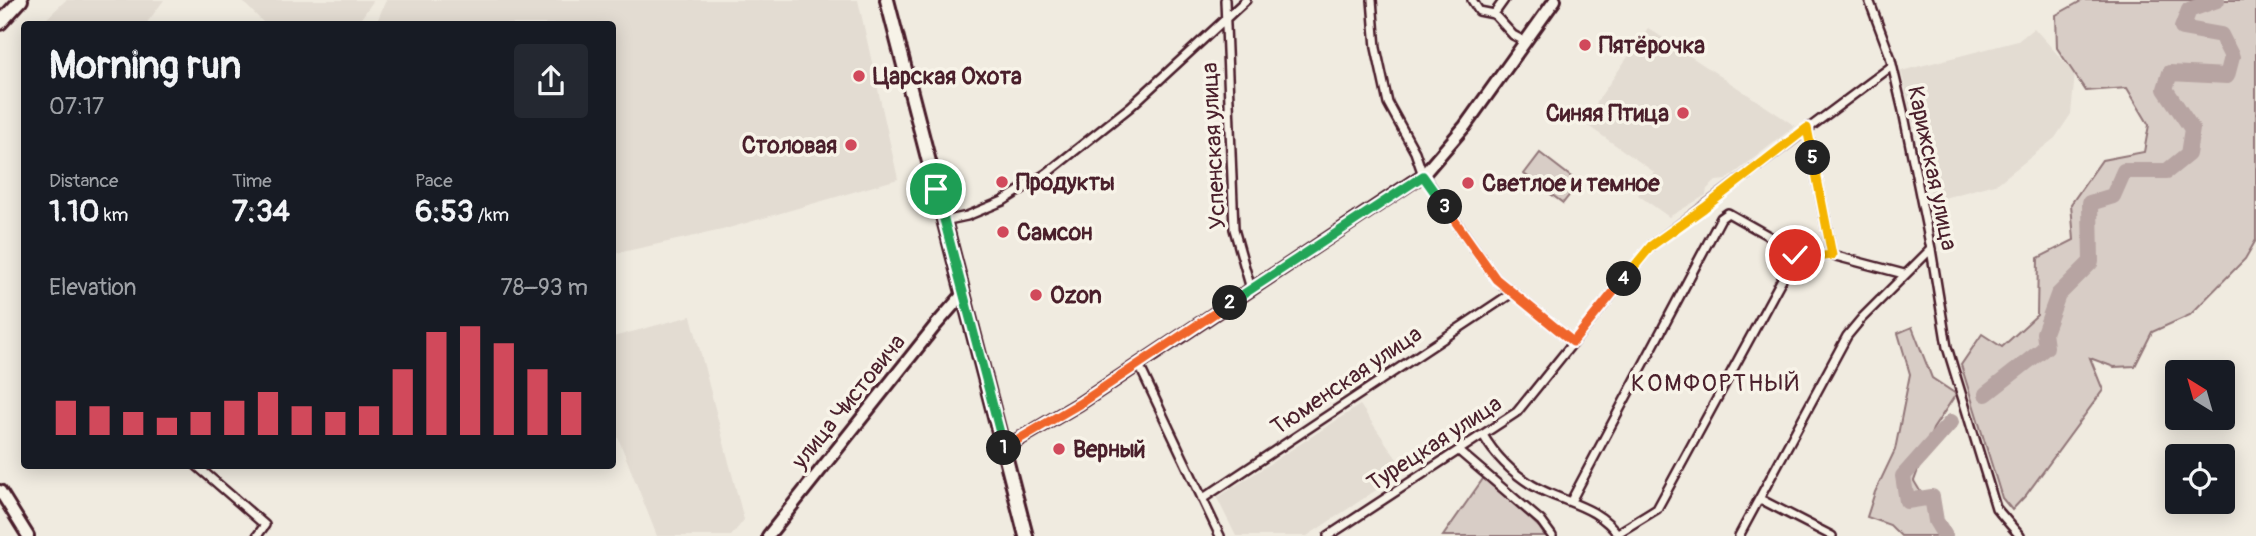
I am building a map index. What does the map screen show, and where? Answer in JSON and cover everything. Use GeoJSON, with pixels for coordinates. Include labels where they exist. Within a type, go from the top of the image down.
{"type":"FeatureCollection","features":[{"type":"Feature","properties":{"kind":"main road"},"geometry":{"type":"LineString","coordinates":[[0,23],[21,0]]}},
{"type":"Feature","properties":{"kind":"main road"},"geometry":{"type":"LineString","coordinates":[[887,0],[1026,536]]}},
{"type":"Feature","properties":{"kind":"main road"},"geometry":{"type":"LineString","coordinates":[[1004,448],[1079,404],[1423,176],[1465,126],[1555,0]]}},
{"type":"Feature","properties":{"kind":"main road","name":"улица Чистовича"},"geometry":{"type":"LineString","coordinates":[[768,536],[934,326],[963,294]]}},
{"type":"Feature","properties":{"kind":"main road"},"geometry":{"type":"LineString","coordinates":[[0,491],[28,536]]}},
{"type":"Feature","properties":{"kind":"street","name":"Успенская улица"},"geometry":{"type":"LineString","coordinates":[[1225,0],[1234,229],[1251,289]]}},
{"type":"Feature","properties":{"kind":"street"},"geometry":{"type":"LineString","coordinates":[[944,221],[967,216],[1003,201],[1047,173],[1130,107],[1246,0]]}},
{"type":"Feature","properties":{"kind":"street"},"geometry":{"type":"LineString","coordinates":[[1372,0],[1376,48],[1388,103],[1415,152],[1423,176],[1496,279],[1573,342]]}},
{"type":"Feature","properties":{"kind":"street"},"geometry":{"type":"LineString","coordinates":[[1472,0],[1479,11],[1494,14],[1513,35],[1526,42]]}},
{"type":"Feature","properties":{"kind":"street"},"geometry":{"type":"LineString","coordinates":[[1494,14],[1504,0]]}},
{"type":"Feature","properties":{"kind":"street","name":"Карижская улица"},"geometry":{"type":"LineString","coordinates":[[1869,0],[1882,32],[1903,111],[1931,248],[1947,347],[1996,508],[2020,536]]}},
{"type":"Feature","properties":{"kind":"street","name":"Турецкая улица"},"geometry":{"type":"LineString","coordinates":[[1328,536],[1517,412],[1651,246],[1892,65]]}},
{"type":"Feature","properties":{"kind":"street"},"geometry":{"type":"LineString","coordinates":[[1807,128],[1832,255]]}},
{"type":"Feature","properties":{"kind":"street"},"geometry":{"type":"LineString","coordinates":[[1571,501],[1721,218],[1728,213],[1790,248],[1795,255],[1807,258],[1832,255],[1904,274]]}},
{"type":"Feature","properties":{"kind":"street"},"geometry":{"type":"LineString","coordinates":[[1739,536],[1847,337],[1862,318],[1931,248]]}},
{"type":"Feature","properties":{"kind":"street"},"geometry":{"type":"LineString","coordinates":[[1483,435],[1490,448],[1532,485],[1607,520],[1619,535],[1657,509],[1795,255]]}},
{"type":"Feature","properties":{"kind":"street","name":"Тюменская улица"},"geometry":{"type":"LineString","coordinates":[[1202,499],[1512,293]]}},
{"type":"Feature","properties":{"kind":"street"},"geometry":{"type":"LineString","coordinates":[[1139,365],[1220,536]]}},
{"type":"Feature","properties":{"kind":"street"},"geometry":{"type":"LineString","coordinates":[[1459,451],[1541,521],[1552,536]]}},
{"type":"Feature","properties":{"kind":"street"},"geometry":{"type":"LineString","coordinates":[[200,469],[265,525],[257,536]]}},
{"type":"Feature","properties":{"kind":"street"},"geometry":{"type":"LineString","coordinates":[[1760,499],[1832,536]]}},
{"type":"Feature","properties":{"kind":"shaded area"},"geometry":{"type":"Polygon","coordinates":[[[66,0],[164,0],[148,21],[44,21],[66,0]]]}},
{"type":"Feature","properties":{"kind":"shaded area"},"geometry":{"type":"Polygon","coordinates":[[[241,0],[374,0],[359,21],[262,21],[241,0]]]}},
{"type":"Feature","properties":{"kind":"shaded area"},"geometry":{"type":"Polygon","coordinates":[[[386,0],[858,0],[898,179],[722,230],[616,253],[616,21],[377,21],[386,0]]]}},
{"type":"Feature","properties":{"kind":"shaded area"},"geometry":{"type":"Polygon","coordinates":[[[2083,0],[2256,0],[2256,240],[2245,259],[2190,315],[2152,332],[2135,366],[2114,367],[2090,358],[2103,390],[2012,510],[2002,498],[1961,365],[1982,334],[2002,347],[2037,315],[2038,258],[2074,240],[2071,204],[2102,160],[2144,152],[2149,125],[2127,88],[2086,91],[2057,48],[2056,15],[2083,0]]]}},
{"type":"Feature","properties":{"kind":"shaded area","name":"Синяя Птица"},"geometry":{"type":"Polygon","coordinates":[[[1648,28],[1795,126],[1726,180],[1716,181],[1707,189],[1706,195],[1669,217],[1638,195],[1654,172],[1584,123],[1648,28]]]}},
{"type":"Feature","properties":{"kind":"shaded area"},"geometry":{"type":"Polygon","coordinates":[[[2034,28],[2075,74],[2071,114],[2055,138],[1998,183],[1933,201],[1901,71],[2018,41],[2034,28]]]}},
{"type":"Feature","properties":{"kind":"shaded area"},"geometry":{"type":"Polygon","coordinates":[[[1540,153],[1579,183],[1563,203],[1524,174],[1540,153]]]}},
{"type":"Feature","properties":{"kind":"shaded area"},"geometry":{"type":"Polygon","coordinates":[[[691,316],[744,520],[731,536],[657,536],[616,433],[616,336],[691,316]]]}},
{"type":"Feature","properties":{"kind":"shaded area"},"geometry":{"type":"Polygon","coordinates":[[[1912,327],[1932,378],[1956,394],[1933,429],[1914,481],[1947,536],[1901,536],[1890,525],[1867,517],[1875,492],[1895,450],[1910,374],[1898,333],[1912,327]]]}},
{"type":"Feature","properties":{"kind":"shaded area"},"geometry":{"type":"Polygon","coordinates":[[[1360,405],[1405,471],[1307,536],[1236,536],[1217,498],[1360,405]]]}},
{"type":"Feature","properties":{"kind":"shaded area"},"geometry":{"type":"Polygon","coordinates":[[[1485,476],[1539,527],[1545,536],[1443,536],[1485,476]]]}},
{"type":"Feature","properties":{"kind":"waterway"},"geometry":{"type":"LineString","coordinates":[[1986,394],[2046,347],[2044,333],[2058,295],[2091,262],[2090,203],[2113,196],[2124,171],[2167,171],[2188,154],[2192,129],[2165,89],[2170,73],[2227,76],[2232,57],[2221,35],[2182,28],[2189,10],[2217,0]]}},
{"type":"Feature","properties":{"kind":"waterway"},"geometry":{"type":"LineString","coordinates":[[1945,536],[1936,521],[1932,497],[1907,501],[1903,476],[1951,422]]}},
{"type":"Feature","properties":{"kind":"place","name":"Пятёрочка"},"geometry":{"type":"Point","coordinates":[1585,45]}},
{"type":"Feature","properties":{"kind":"place","name":"Царская Охота"},"geometry":{"type":"Point","coordinates":[859,76]}},
{"type":"Feature","properties":{"kind":"place","name":"Синяя Птица"},"geometry":{"type":"Point","coordinates":[1683,113]}},
{"type":"Feature","properties":{"kind":"place","name":"Столовая"},"geometry":{"type":"Point","coordinates":[851,145]}},
{"type":"Feature","properties":{"kind":"place","name":"Продукты"},"geometry":{"type":"Point","coordinates":[1002,182]}},
{"type":"Feature","properties":{"kind":"place","name":"Светлое и темное"},"geometry":{"type":"Point","coordinates":[1468,183]}},
{"type":"Feature","properties":{"kind":"place","name":"Самсон"},"geometry":{"type":"Point","coordinates":[1003,232]}},
{"type":"Feature","properties":{"kind":"place","name":"Ozon"},"geometry":{"type":"Point","coordinates":[1036,295]}},
{"type":"Feature","properties":{"kind":"place","name":"Верный"},"geometry":{"type":"Point","coordinates":[1059,449]}},
{"type":"Feature","properties":{"kind":"district","name":"КОМФОРТНЫЙ"},"geometry":{"type":"Point","coordinates":[1716,383]}},
{"type":"Feature","properties":{"kind":"route"},"geometry":{"type":"LineString","coordinates":[[936,189],[1004,448],[1079,404],[1423,176],[1496,279],[1573,342],[1651,246],[1807,128],[1832,255],[1807,258],[1795,255]]}}]}
